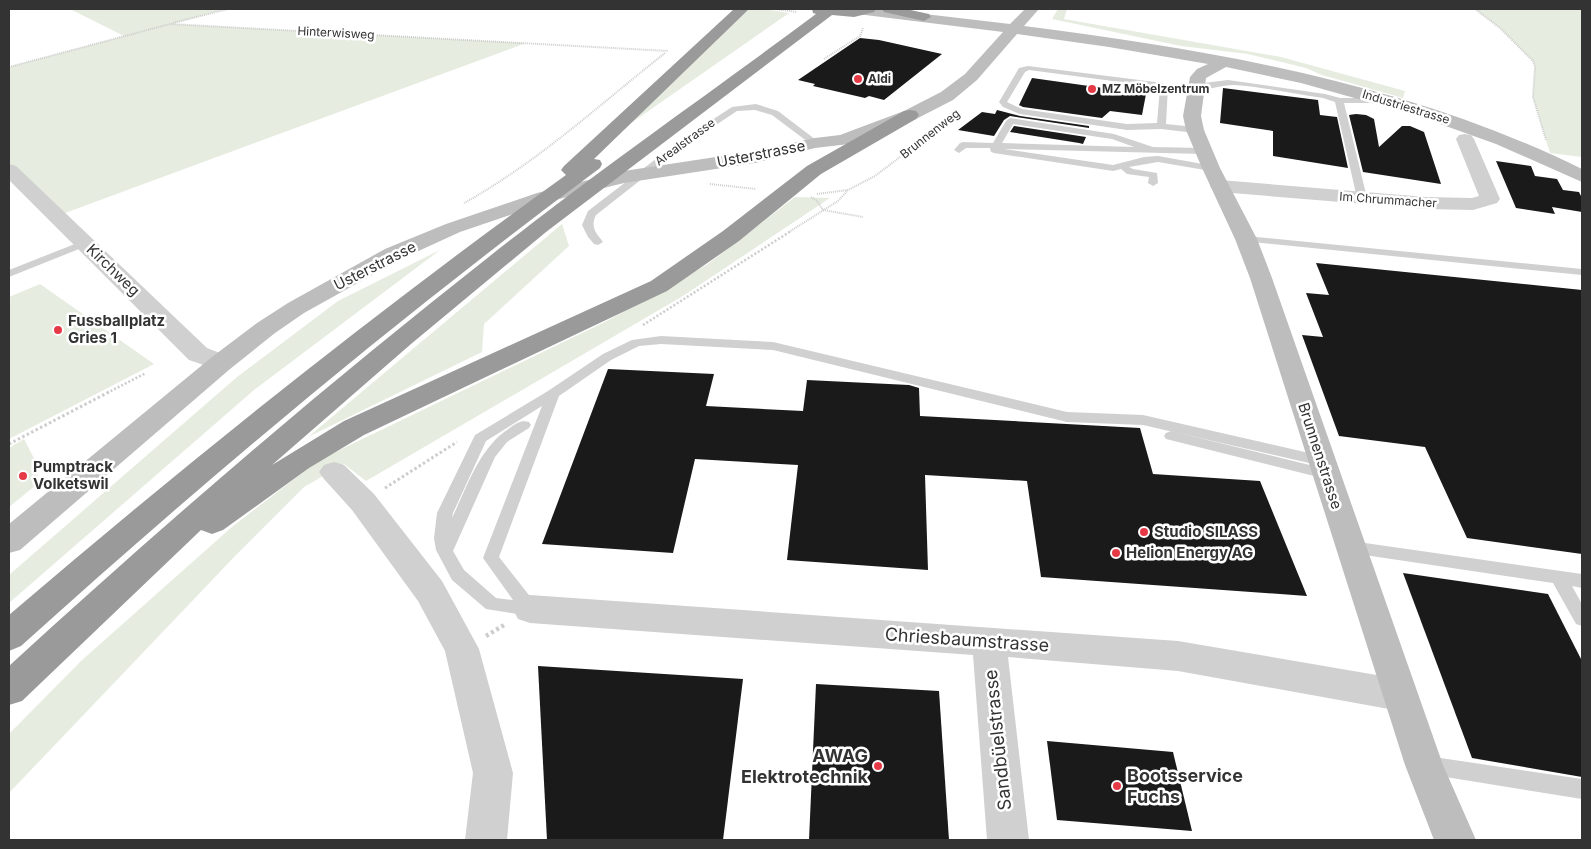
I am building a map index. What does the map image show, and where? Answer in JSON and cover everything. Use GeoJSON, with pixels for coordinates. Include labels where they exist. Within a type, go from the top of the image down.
{"type":"FeatureCollection","features":[{"type":"Feature","properties":{"kind":"highway"},"geometry":{"type":"LineString","coordinates":[[889,9],[924,17]]}},
{"type":"Feature","properties":{"kind":"highway"},"geometry":{"type":"LineString","coordinates":[[9,689],[120,585],[276,444],[440,308],[591,188],[830,10]]}},
{"type":"Feature","properties":{"kind":"highway"},"geometry":{"type":"LineString","coordinates":[[708,81],[830,10],[867,15]]}},
{"type":"Feature","properties":{"kind":"highway"},"geometry":{"type":"LineString","coordinates":[[520,216],[736,11]]}},
{"type":"Feature","properties":{"kind":"highway"},"geometry":{"type":"LineString","coordinates":[[120,585],[299,462],[354,428],[418,396],[611,310],[667,281],[731,236],[814,170],[910,115]]}},
{"type":"Feature","properties":{"kind":"highway"},"geometry":{"type":"LineString","coordinates":[[9,636],[157,506],[300,387],[403,305],[520,216],[630,137]]}},
{"type":"Feature","properties":{"kind":"highway"},"geometry":{"type":"LineString","coordinates":[[814,170],[823,153],[815,144]]}},
{"type":"Feature","properties":{"kind":"main road"},"geometry":{"type":"LineString","coordinates":[[1003,30],[1014,9]]}},
{"type":"Feature","properties":{"kind":"main road"},"geometry":{"type":"LineString","coordinates":[[830,10],[1003,30],[1032,9]]}},
{"type":"Feature","properties":{"kind":"main road"},"geometry":{"type":"LineString","coordinates":[[867,15],[924,17],[1003,30]]}},
{"type":"Feature","properties":{"kind":"main road","name":"Industriestrasse"},"geometry":{"type":"LineString","coordinates":[[1003,30],[1177,58],[1223,62]]}},
{"type":"Feature","properties":{"kind":"main road","name":"Industriestrasse"},"geometry":{"type":"LineString","coordinates":[[1003,30],[1150,48],[1223,62],[1338,96],[1385,100],[1441,117],[1541,156],[1582,176]]}},
{"type":"Feature","properties":{"kind":"main road","name":"Usterstrasse"},"geometry":{"type":"LineString","coordinates":[[9,541],[221,363],[266,328],[296,308],[394,254],[453,228],[515,206],[588,185],[654,171],[755,157],[843,140],[910,115],[940,100],[959,87],[971,77],[1003,30]]}},
{"type":"Feature","properties":{"kind":"main road","name":"Usterstrasse"},"geometry":{"type":"LineString","coordinates":[[815,144],[835,133],[892,113],[932,92],[1003,30]]}},
{"type":"Feature","properties":{"kind":"main road"},"geometry":{"type":"LineString","coordinates":[[1177,58],[1198,80],[1223,62]]}},
{"type":"Feature","properties":{"kind":"main road","name":"Brunnenstrasse"},"geometry":{"type":"LineString","coordinates":[[1198,80],[1192,116],[1207,159],[1246,239],[1264,287],[1424,765],[1455,840]]}},
{"type":"Feature","properties":{"kind":"street","name":"Im Chrummacher"},"geometry":{"type":"LineString","coordinates":[[1207,159],[1362,198],[1426,203],[1474,204],[1490,199],[1465,139]]}},
{"type":"Feature","properties":{"kind":"street","name":"Kirchweg"},"geometry":{"type":"LineString","coordinates":[[9,170],[198,354],[221,363]]}},
{"type":"Feature","properties":{"kind":"street"},"geometry":{"type":"LineString","coordinates":[[334,472],[363,502],[430,591],[462,649],[493,773],[486,840]]}},
{"type":"Feature","properties":{"kind":"street","name":"Chriesbaumstrasse"},"geometry":{"type":"LineString","coordinates":[[530,609],[1178,656],[1400,695]]}},
{"type":"Feature","properties":{"kind":"street","name":"Sandbüelstrasse"},"geometry":{"type":"LineString","coordinates":[[988,641],[1008,840]]}},
{"type":"Feature","properties":{"kind":"lane"},"geometry":{"type":"LineString","coordinates":[[1160,126],[1164,87],[1160,85],[1028,68],[1022,70],[1003,102],[1020,111],[1127,127],[1160,126],[1207,159]]}},
{"type":"Feature","properties":{"kind":"lane"},"geometry":{"type":"LineString","coordinates":[[1198,80],[1210,87],[1221,82],[1233,82],[1338,96],[1362,198]]}},
{"type":"Feature","properties":{"kind":"lane","name":"Arealstrasse"},"geometry":{"type":"LineString","coordinates":[[598,242],[588,228],[587,223],[592,213],[681,144],[729,111],[748,107],[775,113],[815,144]]}},
{"type":"Feature","properties":{"kind":"lane"},"geometry":{"type":"LineString","coordinates":[[1010,121],[1114,138],[1150,149],[1207,159],[1189,163],[1158,159],[1113,168],[994,150],[1010,121]]}},
{"type":"Feature","properties":{"kind":"lane"},"geometry":{"type":"LineString","coordinates":[[1114,138],[1121,148],[1130,172],[1154,175],[1152,183]]}},
{"type":"Feature","properties":{"kind":"lane"},"geometry":{"type":"LineString","coordinates":[[959,150],[963,145],[1150,149]]}},
{"type":"Feature","properties":{"kind":"lane"},"geometry":{"type":"LineString","coordinates":[[1246,239],[1582,272]]}},
{"type":"Feature","properties":{"kind":"lane"},"geometry":{"type":"LineString","coordinates":[[9,274],[85,243]]}},
{"type":"Feature","properties":{"kind":"lane"},"geometry":{"type":"LineString","coordinates":[[530,609],[492,604],[458,575],[444,550],[442,538],[445,513],[480,438],[553,394],[608,357],[636,343],[661,340],[773,346],[1067,417],[1143,420],[1324,467]]}},
{"type":"Feature","properties":{"kind":"lane"},"geometry":{"type":"LineString","coordinates":[[530,609],[491,558],[553,394]]}},
{"type":"Feature","properties":{"kind":"lane"},"geometry":{"type":"LineString","coordinates":[[444,550],[489,455],[502,439],[524,426]]}},
{"type":"Feature","properties":{"kind":"lane"},"geometry":{"type":"LineString","coordinates":[[1160,434],[1324,467]]}},
{"type":"Feature","properties":{"kind":"lane"},"geometry":{"type":"LineString","coordinates":[[1351,547],[1582,580]]}},
{"type":"Feature","properties":{"kind":"lane"},"geometry":{"type":"LineString","coordinates":[[1558,577],[1582,619]]}},
{"type":"Feature","properties":{"kind":"lane"},"geometry":{"type":"LineString","coordinates":[[1424,765],[1582,789]]}},
{"type":"Feature","properties":{"kind":"path"},"geometry":{"type":"LineString","coordinates":[[170,24],[228,9]]}},
{"type":"Feature","properties":{"kind":"path"},"geometry":{"type":"LineString","coordinates":[[775,9],[786,10]]}},
{"type":"Feature","properties":{"kind":"path"},"geometry":{"type":"LineString","coordinates":[[1475,9],[1500,28],[1532,61],[1535,67],[1533,97],[1550,153],[1541,156]]}},
{"type":"Feature","properties":{"kind":"path"},"geometry":{"type":"LineString","coordinates":[[824,59],[860,36],[867,15]]}},
{"type":"Feature","properties":{"kind":"path","name":"Hinterwisweg"},"geometry":{"type":"LineString","coordinates":[[9,67],[170,24],[668,51],[620,88],[527,166],[501,183],[457,206]]}},
{"type":"Feature","properties":{"kind":"path","name":"Brunnenweg"},"geometry":{"type":"LineString","coordinates":[[810,194],[827,194],[848,190],[875,176],[958,113]]}},
{"type":"Feature","properties":{"kind":"path"},"geometry":{"type":"LineString","coordinates":[[805,193],[817,201],[823,210],[864,217]]}},
{"type":"Feature","properties":{"kind":"path"},"geometry":{"type":"LineString","coordinates":[[9,444],[146,373]]}},
{"type":"Feature","properties":{"kind":"path"},"geometry":{"type":"LineString","coordinates":[[462,649],[530,609]]}},
{"type":"Feature","properties":{"kind":"shaded area"},"geometry":{"type":"Polygon","coordinates":[[[70,9],[218,9],[222,10],[172,24],[526,43],[57,216],[9,170],[9,67],[124,36],[70,9]]]}},
{"type":"Feature","properties":{"kind":"shaded area"},"geometry":{"type":"Polygon","coordinates":[[[747,9],[763,9],[789,13],[624,128],[747,9]]]}},
{"type":"Feature","properties":{"kind":"shaded area"},"geometry":{"type":"Polygon","coordinates":[[[1058,9],[1067,9],[1064,19],[1281,57],[1405,91],[1403,98],[1322,75],[1306,68],[1248,54],[1181,46],[1052,19],[1058,9]]]}},
{"type":"Feature","properties":{"kind":"shaded area"},"geometry":{"type":"Polygon","coordinates":[[[1475,9],[1582,9],[1582,157],[1550,153],[1533,97],[1535,67],[1533,61],[1500,28],[1475,9]]]}},
{"type":"Feature","properties":{"kind":"shaded area"},"geometry":{"type":"Polygon","coordinates":[[[795,197],[830,198],[683,296],[366,481],[344,464],[304,487],[237,554],[9,793],[9,734],[81,661],[233,526],[319,460],[605,322],[708,264],[795,197]]]}},
{"type":"Feature","properties":{"kind":"shaded area"},"geometry":{"type":"Polygon","coordinates":[[[562,224],[569,246],[484,324],[482,352],[308,437],[562,224]]]}},
{"type":"Feature","properties":{"kind":"shaded area"},"geometry":{"type":"Polygon","coordinates":[[[440,250],[254,390],[9,603],[9,575],[237,377],[338,301],[440,250]]]}},
{"type":"Feature","properties":{"kind":"shaded area","name":"Fussballplatz Gries 1"},"geometry":{"type":"Polygon","coordinates":[[[40,284],[154,364],[9,439],[9,297],[40,284]]]}},
{"type":"Feature","properties":{"kind":"shaded area","name":"Pumptrack Volketswil"},"geometry":{"type":"Polygon","coordinates":[[[24,439],[39,468],[36,485],[9,507],[9,448],[24,439]]]}},
{"type":"Feature","properties":{"kind":"building"},"geometry":{"type":"Polygon","coordinates":[[[860,38],[879,40],[942,54],[884,100],[869,96],[865,98],[813,86],[815,84],[798,80],[860,38]]]}},
{"type":"Feature","properties":{"kind":"building"},"geometry":{"type":"Polygon","coordinates":[[[1032,78],[1146,94],[1142,115],[1110,111],[1102,118],[1023,107],[1019,105],[1032,78]]]}},
{"type":"Feature","properties":{"kind":"building"},"geometry":{"type":"Polygon","coordinates":[[[1223,88],[1318,100],[1320,115],[1337,117],[1348,168],[1273,156],[1273,131],[1220,123],[1223,88]]]}},
{"type":"Feature","properties":{"kind":"building"},"geometry":{"type":"Polygon","coordinates":[[[997,110],[1020,116],[1089,126],[1089,128],[1010,116],[1004,120],[994,136],[958,130],[982,112],[995,114],[997,110]]]}},
{"type":"Feature","properties":{"kind":"building"},"geometry":{"type":"Polygon","coordinates":[[[1349,115],[1366,115],[1374,119],[1379,147],[1402,126],[1410,126],[1424,132],[1441,184],[1363,172],[1349,115]]]}},
{"type":"Feature","properties":{"kind":"building"},"geometry":{"type":"Polygon","coordinates":[[[1014,126],[1086,137],[1083,144],[1010,132],[1014,126]]]}},
{"type":"Feature","properties":{"kind":"building"},"geometry":{"type":"Polygon","coordinates":[[[1496,161],[1531,166],[1535,176],[1557,179],[1563,190],[1579,192],[1582,198],[1582,212],[1552,207],[1555,214],[1516,208],[1496,161]]]}},
{"type":"Feature","properties":{"kind":"building"},"geometry":{"type":"Polygon","coordinates":[[[1316,263],[1582,290],[1582,554],[1467,538],[1425,447],[1339,436],[1302,335],[1323,337],[1306,293],[1329,295],[1316,263]]]}},
{"type":"Feature","properties":{"kind":"building"},"geometry":{"type":"Polygon","coordinates":[[[608,369],[714,374],[706,406],[803,411],[807,380],[909,385],[919,388],[920,416],[1140,428],[1153,474],[1260,481],[1307,596],[1041,577],[1027,481],[925,475],[928,570],[787,560],[798,465],[695,459],[673,553],[542,544],[608,369]]]}},
{"type":"Feature","properties":{"kind":"building"},"geometry":{"type":"Polygon","coordinates":[[[1403,573],[1548,594],[1582,661],[1582,777],[1472,758],[1403,573]]]}},
{"type":"Feature","properties":{"kind":"building"},"geometry":{"type":"Polygon","coordinates":[[[538,666],[743,679],[723,840],[547,840],[538,666]]]}},
{"type":"Feature","properties":{"kind":"building","name":"AWAG Elektrotechnik"},"geometry":{"type":"Polygon","coordinates":[[[816,684],[939,691],[949,840],[809,840],[816,684]]]}},
{"type":"Feature","properties":{"kind":"building","name":"Bootsservice Fuchs"},"geometry":{"type":"Polygon","coordinates":[[[1047,741],[1173,752],[1192,831],[1057,820],[1047,741]]]}},
{"type":"Feature","properties":{"kind":"place","name":"Aldi"},"geometry":{"type":"Point","coordinates":[858,79]}},
{"type":"Feature","properties":{"kind":"place","name":"MZ Möbelzentrum"},"geometry":{"type":"Point","coordinates":[1092,89]}},
{"type":"Feature","properties":{"kind":"place","name":"Fussballplatz Gries 1"},"geometry":{"type":"Point","coordinates":[58,330]}},
{"type":"Feature","properties":{"kind":"place","name":"Pumptrack Volketswil"},"geometry":{"type":"Point","coordinates":[23,476]}},
{"type":"Feature","properties":{"kind":"place","name":"Studio SILASS"},"geometry":{"type":"Point","coordinates":[1144,532]}},
{"type":"Feature","properties":{"kind":"place","name":"Helion Energy AG"},"geometry":{"type":"Point","coordinates":[1116,553]}},
{"type":"Feature","properties":{"kind":"place","name":"AWAG Elektrotechnik"},"geometry":{"type":"Point","coordinates":[878,766]}},
{"type":"Feature","properties":{"kind":"place","name":"Bootsservice Fuchs"},"geometry":{"type":"Point","coordinates":[1117,786]}}]}
